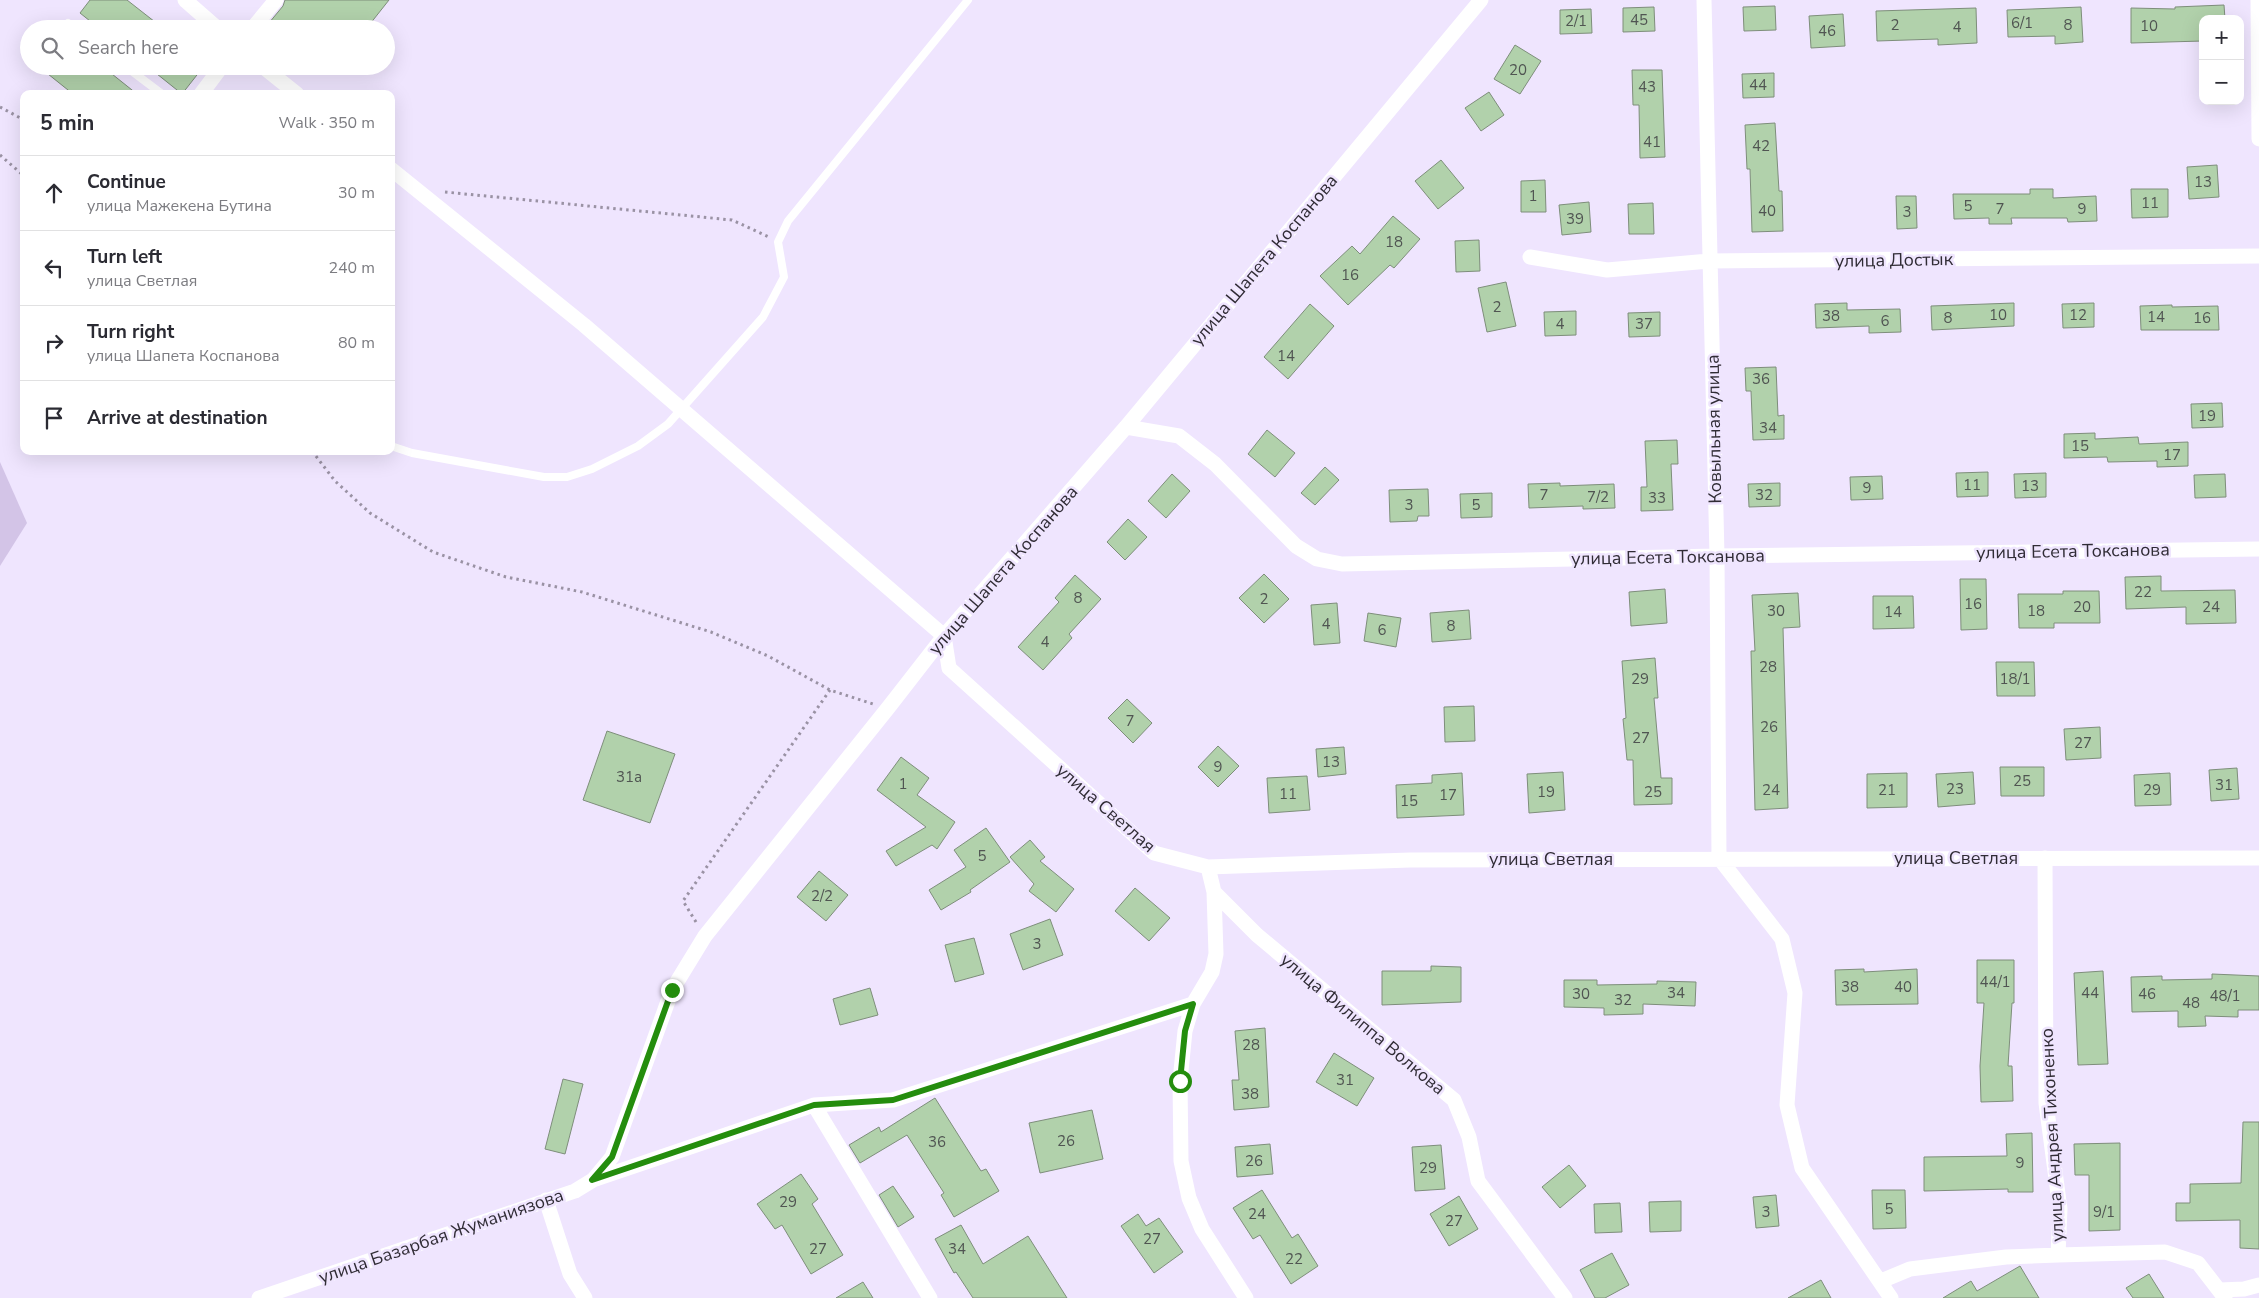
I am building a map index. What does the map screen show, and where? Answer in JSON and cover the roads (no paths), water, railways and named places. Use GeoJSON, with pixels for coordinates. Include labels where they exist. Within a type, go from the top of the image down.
{"type":"FeatureCollection","features":[{"type":"Feature","properties":{"kind":"street"},"geometry":{"type":"LineString","coordinates":[[185,0],[208,20]]}},
{"type":"Feature","properties":{"kind":"street"},"geometry":{"type":"LineString","coordinates":[[259,20],[276,0]]}},
{"type":"Feature","properties":{"kind":"street","name":"улица Шапета Коспанова"},"geometry":{"type":"LineString","coordinates":[[592,1180],[612,1157],[672,990],[705,936],[944,636],[1126,427],[1480,0]]}},
{"type":"Feature","properties":{"kind":"street","name":"Ковыльная улица"},"geometry":{"type":"LineString","coordinates":[[1704,0],[1717,556],[1720,858]]}},
{"type":"Feature","properties":{"kind":"street"},"geometry":{"type":"LineString","coordinates":[[2258,0],[2259,139]]}},
{"type":"Feature","properties":{"kind":"street"},"geometry":{"type":"LineString","coordinates":[[204,90],[215,75]]}},
{"type":"Feature","properties":{"kind":"street"},"geometry":{"type":"LineString","coordinates":[[273,75],[292,90]]}},
{"type":"Feature","properties":{"kind":"street"},"geometry":{"type":"LineString","coordinates":[[395,172],[682,408],[944,636]]}},
{"type":"Feature","properties":{"kind":"street","name":"улица Достык"},"geometry":{"type":"LineString","coordinates":[[1530,257],[1607,270],[1710,261],[2259,256]]}},
{"type":"Feature","properties":{"kind":"street","name":"улица Есета Токсанова"},"geometry":{"type":"LineString","coordinates":[[1126,427],[1179,436],[1215,464],[1296,546],[1317,559],[1342,564],[1717,556],[2259,549]]}},
{"type":"Feature","properties":{"kind":"street","name":"улица Светлая"},"geometry":{"type":"LineString","coordinates":[[944,636],[949,668],[1154,853],[1208,867],[1410,860],[2259,858]]}},
{"type":"Feature","properties":{"kind":"street"},"geometry":{"type":"LineString","coordinates":[[1720,858],[1782,939],[1795,993],[1787,1106],[1802,1168],[1891,1298]]}},
{"type":"Feature","properties":{"kind":"street","name":"улица Андрея Тихоненко"},"geometry":{"type":"LineString","coordinates":[[2045,858],[2046,1103],[2060,1209],[2058,1256],[2165,1252],[2198,1263],[2222,1294]]}},
{"type":"Feature","properties":{"kind":"street"},"geometry":{"type":"LineString","coordinates":[[1208,867],[1214,892],[1216,954],[1208,979],[1193,1004],[1182,1052],[1180,1081],[1181,1162],[1189,1198],[1202,1229],[1246,1298]]}},
{"type":"Feature","properties":{"kind":"street","name":"улица Филиппа Волкова"},"geometry":{"type":"LineString","coordinates":[[1214,892],[1256,935],[1454,1100],[1469,1138],[1478,1181],[1565,1298]]}},
{"type":"Feature","properties":{"kind":"street"},"geometry":{"type":"LineString","coordinates":[[592,1180],[814,1105],[893,1100],[1193,1004]]}},
{"type":"Feature","properties":{"kind":"street"},"geometry":{"type":"LineString","coordinates":[[814,1105],[930,1298]]}},
{"type":"Feature","properties":{"kind":"street","name":"улица Базарбая Жуманиязова"},"geometry":{"type":"LineString","coordinates":[[259,1298],[575,1191],[592,1180]]}},
{"type":"Feature","properties":{"kind":"street"},"geometry":{"type":"LineString","coordinates":[[546,1200],[570,1274],[585,1298]]}},
{"type":"Feature","properties":{"kind":"street"},"geometry":{"type":"LineString","coordinates":[[1880,1281],[1910,1269],[2006,1257],[2058,1256]]}},
{"type":"Feature","properties":{"kind":"street"},"geometry":{"type":"LineString","coordinates":[[2222,1294],[2259,1285]]}},
{"type":"Feature","properties":{"kind":"lane"},"geometry":{"type":"LineString","coordinates":[[395,447],[412,453],[504,471],[544,477],[567,477],[592,469],[638,446],[668,424],[763,317],[784,277],[778,242],[788,221],[803,200],[968,0]]}},
{"type":"Feature","properties":{"kind":"lane"},"geometry":{"type":"LineString","coordinates":[[137,75],[157,90]]}}]}
